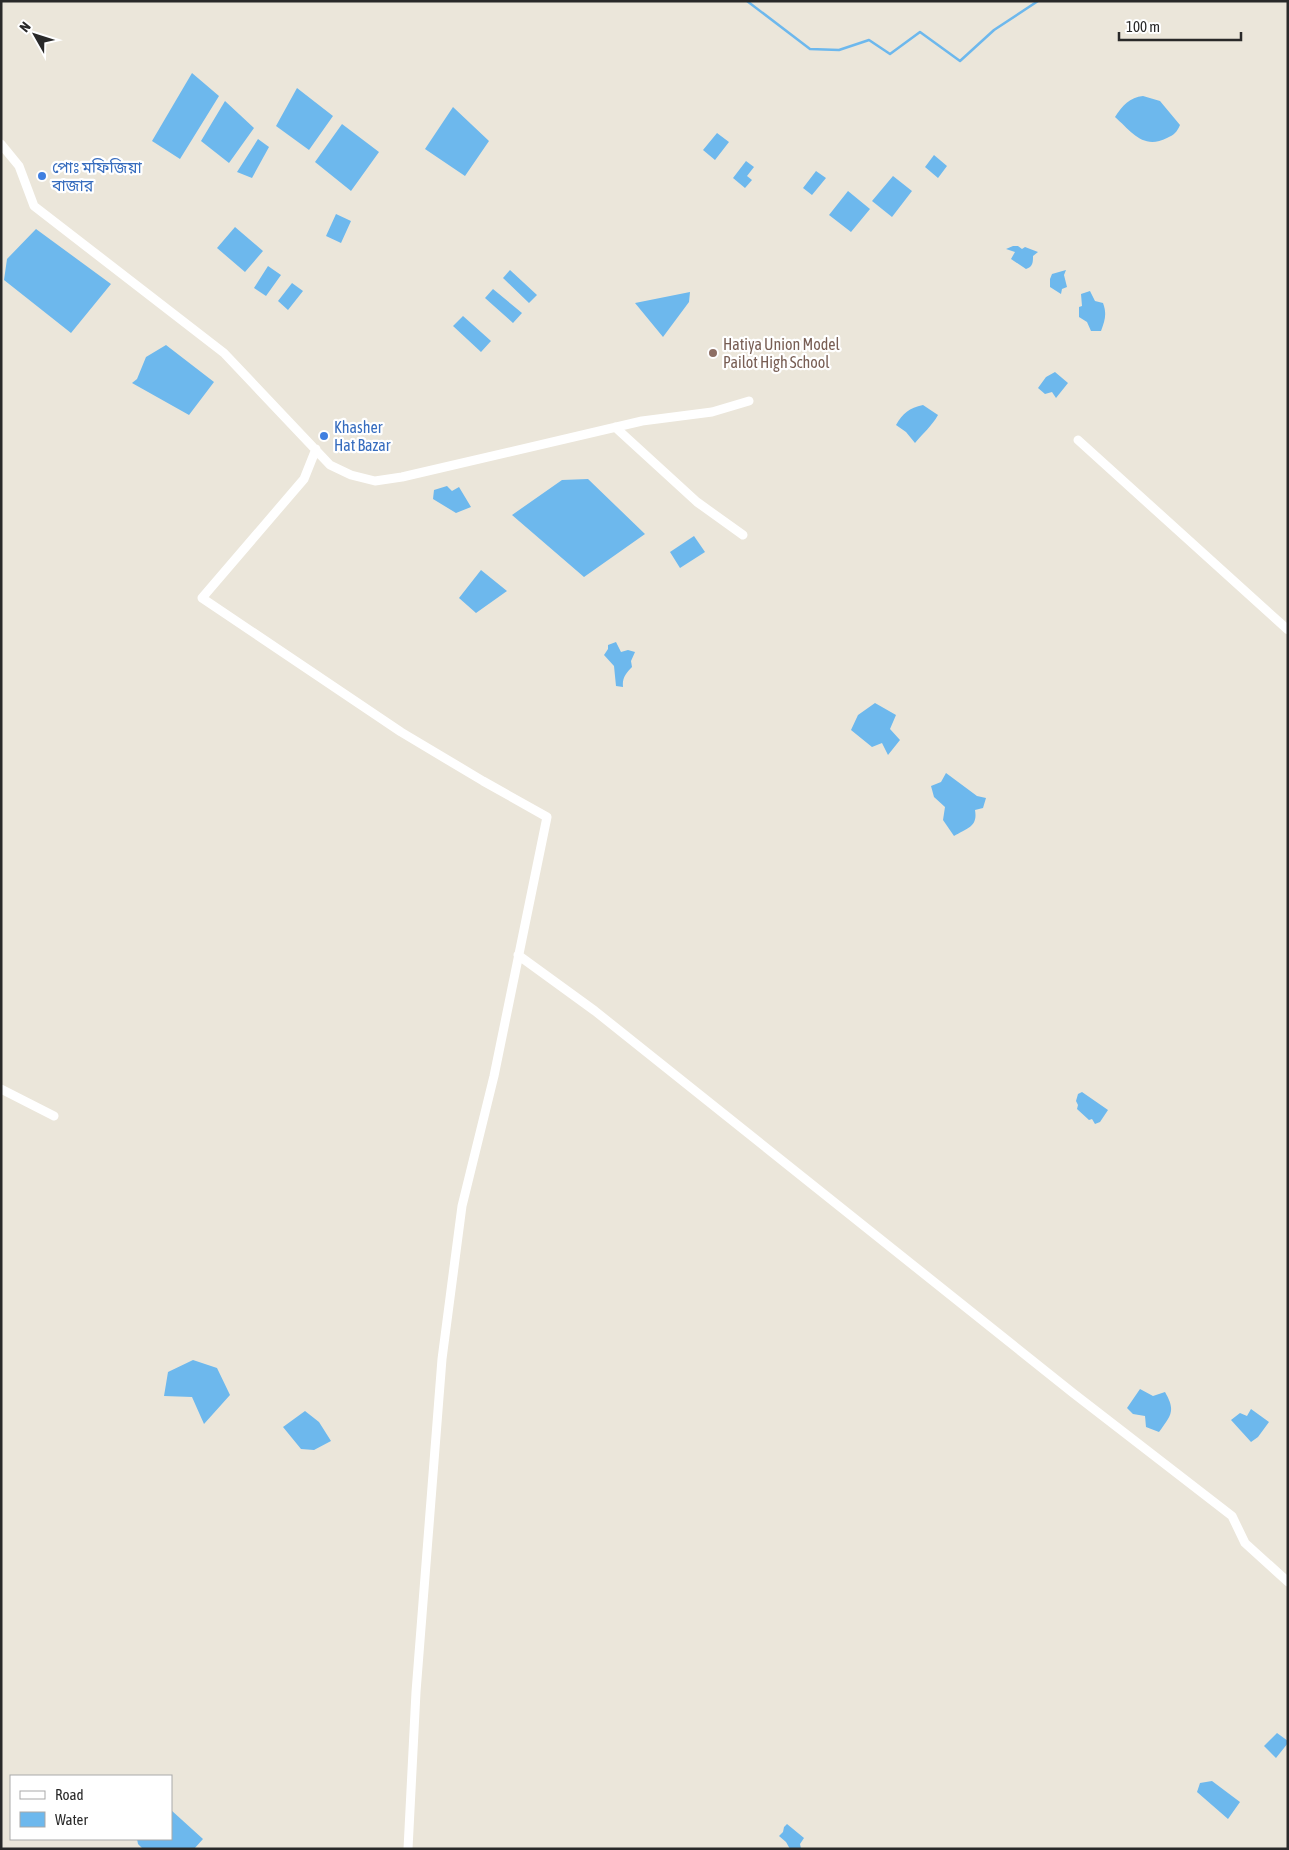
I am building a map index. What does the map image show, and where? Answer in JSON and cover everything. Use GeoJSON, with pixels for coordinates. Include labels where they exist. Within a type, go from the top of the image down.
{"type":"FeatureCollection","features":[{"type":"Feature","properties":{"kind":"street"},"geometry":{"type":"LineString","coordinates":[[1,144],[19,166],[34,206],[224,352],[330,465],[351,475],[375,482],[402,477],[642,421],[712,412],[749,401]]}},
{"type":"Feature","properties":{"kind":"street"},"geometry":{"type":"LineString","coordinates":[[615,427],[697,502],[743,535]]}},
{"type":"Feature","properties":{"kind":"street"},"geometry":{"type":"LineString","coordinates":[[1078,440],[1288,630]]}},
{"type":"Feature","properties":{"kind":"street"},"geometry":{"type":"LineString","coordinates":[[316,449],[304,479],[202,598],[401,732],[482,781],[547,817],[494,1076],[462,1206],[442,1359],[416,1692],[408,1849]]}},
{"type":"Feature","properties":{"kind":"street"},"geometry":{"type":"LineString","coordinates":[[518,955],[594,1012],[1073,1393],[1232,1516],[1246,1543],[1288,1582]]}},
{"type":"Feature","properties":{"kind":"street"},"geometry":{"type":"LineString","coordinates":[[1,1089],[54,1116]]}},
{"type":"Feature","properties":{"kind":"water"},"geometry":{"type":"Polygon","coordinates":[[[192,73],[219,96],[180,159],[152,141],[192,73]]]}},
{"type":"Feature","properties":{"kind":"water"},"geometry":{"type":"Polygon","coordinates":[[[297,88],[333,116],[309,150],[276,126],[297,88]]]}},
{"type":"Feature","properties":{"kind":"water"},"geometry":{"type":"Polygon","coordinates":[[[1143,96],[1160,101],[1180,125],[1173,134],[1159,141],[1144,141],[1138,138],[1115,117],[1127,103],[1134,98],[1143,96]]]}},
{"type":"Feature","properties":{"kind":"water"},"geometry":{"type":"Polygon","coordinates":[[[225,101],[254,128],[229,163],[201,141],[225,101]]]}},
{"type":"Feature","properties":{"kind":"water"},"geometry":{"type":"Polygon","coordinates":[[[453,107],[489,141],[465,176],[425,149],[453,107]]]}},
{"type":"Feature","properties":{"kind":"water"},"geometry":{"type":"Polygon","coordinates":[[[342,124],[379,152],[351,191],[315,162],[342,124]]]}},
{"type":"Feature","properties":{"kind":"water"},"geometry":{"type":"Polygon","coordinates":[[[717,133],[729,142],[715,160],[703,150],[717,133]]]}},
{"type":"Feature","properties":{"kind":"water"},"geometry":{"type":"Polygon","coordinates":[[[258,139],[269,147],[252,178],[237,172],[258,139]]]}},
{"type":"Feature","properties":{"kind":"water"},"geometry":{"type":"Polygon","coordinates":[[[934,155],[947,166],[938,178],[925,167],[934,155]]]}},
{"type":"Feature","properties":{"kind":"water"},"geometry":{"type":"Polygon","coordinates":[[[746,161],[754,167],[747,176],[752,180],[745,188],[733,178],[746,161]]]}},
{"type":"Feature","properties":{"kind":"water"},"geometry":{"type":"Polygon","coordinates":[[[816,171],[826,178],[812,195],[803,188],[816,171]]]}},
{"type":"Feature","properties":{"kind":"water"},"geometry":{"type":"Polygon","coordinates":[[[893,176],[912,191],[892,217],[872,201],[893,176]]]}},
{"type":"Feature","properties":{"kind":"water"},"geometry":{"type":"Polygon","coordinates":[[[848,191],[870,209],[851,232],[829,215],[848,191]]]}},
{"type":"Feature","properties":{"kind":"water"},"geometry":{"type":"Polygon","coordinates":[[[336,214],[351,221],[341,243],[326,236],[336,214]]]}},
{"type":"Feature","properties":{"kind":"water"},"geometry":{"type":"Polygon","coordinates":[[[235,227],[263,251],[245,272],[217,248],[235,227]]]}},
{"type":"Feature","properties":{"kind":"water"},"geometry":{"type":"Polygon","coordinates":[[[36,229],[111,284],[71,333],[4,280],[7,259],[36,229]]]}},
{"type":"Feature","properties":{"kind":"water"},"geometry":{"type":"Polygon","coordinates":[[[1018,246],[1022,249],[1025,247],[1038,252],[1033,256],[1033,262],[1030,267],[1026,269],[1011,259],[1015,252],[1006,249],[1018,246]]]}},
{"type":"Feature","properties":{"kind":"water"},"geometry":{"type":"Polygon","coordinates":[[[268,266],[281,275],[266,296],[254,288],[268,266]]]}},
{"type":"Feature","properties":{"kind":"water"},"geometry":{"type":"Polygon","coordinates":[[[510,270],[537,295],[529,303],[503,278],[510,270]]]}},
{"type":"Feature","properties":{"kind":"water"},"geometry":{"type":"Polygon","coordinates":[[[1066,270],[1064,275],[1067,287],[1062,289],[1061,294],[1050,287],[1050,279],[1052,274],[1066,270]]]}},
{"type":"Feature","properties":{"kind":"water"},"geometry":{"type":"Polygon","coordinates":[[[292,283],[303,291],[288,310],[278,301],[292,283]]]}},
{"type":"Feature","properties":{"kind":"water"},"geometry":{"type":"Polygon","coordinates":[[[493,289],[522,313],[513,323],[485,298],[493,289]]]}},
{"type":"Feature","properties":{"kind":"water"},"geometry":{"type":"Polygon","coordinates":[[[1090,291],[1095,301],[1103,303],[1105,310],[1104,324],[1101,331],[1091,331],[1087,322],[1079,317],[1079,307],[1082,306],[1081,294],[1090,291]]]}},
{"type":"Feature","properties":{"kind":"water"},"geometry":{"type":"Polygon","coordinates":[[[690,292],[689,302],[663,337],[635,303],[690,292]]]}},
{"type":"Feature","properties":{"kind":"water"},"geometry":{"type":"Polygon","coordinates":[[[463,316],[491,341],[481,352],[453,326],[463,316]]]}},
{"type":"Feature","properties":{"kind":"water"},"geometry":{"type":"Polygon","coordinates":[[[166,345],[214,382],[189,415],[132,383],[137,379],[146,357],[166,345]]]}},
{"type":"Feature","properties":{"kind":"water"},"geometry":{"type":"Polygon","coordinates":[[[1055,372],[1068,383],[1056,398],[1052,392],[1045,394],[1038,388],[1046,377],[1055,372]]]}},
{"type":"Feature","properties":{"kind":"water"},"geometry":{"type":"Polygon","coordinates":[[[923,405],[938,415],[915,443],[906,432],[896,425],[907,412],[923,405]]]}},
{"type":"Feature","properties":{"kind":"water"},"geometry":{"type":"Polygon","coordinates":[[[588,479],[645,534],[584,577],[512,515],[562,480],[588,479]]]}},
{"type":"Feature","properties":{"kind":"water"},"geometry":{"type":"Polygon","coordinates":[[[447,486],[452,491],[459,487],[471,507],[456,513],[433,499],[434,490],[447,486]]]}},
{"type":"Feature","properties":{"kind":"water"},"geometry":{"type":"Polygon","coordinates":[[[694,536],[705,552],[680,568],[670,552],[694,536]]]}},
{"type":"Feature","properties":{"kind":"water"},"geometry":{"type":"Polygon","coordinates":[[[481,570],[507,591],[476,613],[459,598],[481,570]]]}},
{"type":"Feature","properties":{"kind":"water"},"geometry":{"type":"Polygon","coordinates":[[[616,642],[621,652],[628,650],[635,652],[631,661],[632,667],[624,678],[623,687],[616,686],[614,666],[604,655],[608,645],[616,642]]]}},
{"type":"Feature","properties":{"kind":"water"},"geometry":{"type":"Polygon","coordinates":[[[875,703],[896,715],[890,729],[900,740],[888,755],[882,743],[872,747],[851,730],[858,715],[875,703]]]}},
{"type":"Feature","properties":{"kind":"water"},"geometry":{"type":"Polygon","coordinates":[[[946,773],[977,796],[986,798],[983,808],[975,810],[973,824],[954,836],[943,820],[945,807],[934,797],[931,786],[941,782],[946,773]]]}},
{"type":"Feature","properties":{"kind":"water"},"geometry":{"type":"Polygon","coordinates":[[[1082,1092],[1108,1110],[1100,1122],[1095,1124],[1092,1119],[1089,1120],[1077,1109],[1076,1101],[1078,1094],[1082,1092]]]}},
{"type":"Feature","properties":{"kind":"water"},"geometry":{"type":"Polygon","coordinates":[[[193,1360],[217,1368],[230,1395],[204,1424],[192,1397],[164,1396],[168,1372],[193,1360]]]}},
{"type":"Feature","properties":{"kind":"water"},"geometry":{"type":"Polygon","coordinates":[[[1140,1389],[1153,1396],[1165,1392],[1168,1398],[1171,1413],[1159,1432],[1146,1427],[1145,1416],[1133,1414],[1127,1408],[1140,1389]]]}},
{"type":"Feature","properties":{"kind":"water"},"geometry":{"type":"Polygon","coordinates":[[[1251,1409],[1269,1422],[1258,1437],[1251,1442],[1231,1420],[1240,1413],[1247,1416],[1251,1409]]]}},
{"type":"Feature","properties":{"kind":"water"},"geometry":{"type":"Polygon","coordinates":[[[305,1411],[319,1422],[331,1441],[314,1450],[301,1449],[283,1427],[305,1411]]]}},
{"type":"Feature","properties":{"kind":"water"},"geometry":{"type":"Polygon","coordinates":[[[1277,1733],[1288,1743],[1276,1758],[1264,1746],[1277,1733]]]}},
{"type":"Feature","properties":{"kind":"water"},"geometry":{"type":"Polygon","coordinates":[[[1212,1781],[1240,1802],[1228,1819],[1197,1792],[1200,1783],[1212,1781]]]}},
{"type":"Feature","properties":{"kind":"water"},"geometry":{"type":"Polygon","coordinates":[[[172,1811],[203,1839],[194,1849],[143,1849],[137,1840],[172,1840],[172,1811]]]}},
{"type":"Feature","properties":{"kind":"water"},"geometry":{"type":"Polygon","coordinates":[[[787,1824],[804,1838],[800,1844],[801,1849],[790,1849],[779,1836],[787,1824]]]}},
{"type":"Feature","properties":{"kind":"waterway"},"geometry":{"type":"LineString","coordinates":[[747,1],[810,49],[839,50],[869,40],[890,54],[920,32],[960,61],[994,30],[1038,1]]}},
{"type":"Feature","properties":{"kind":"place","name":"পোঃ মফিজিয়া বাজার"},"geometry":{"type":"Point","coordinates":[42,176]}},
{"type":"Feature","properties":{"kind":"place","name":"Hatiya Union Model Pailot High School"},"geometry":{"type":"Point","coordinates":[713,353]}},
{"type":"Feature","properties":{"kind":"place","name":"Khasher Hat Bazar"},"geometry":{"type":"Point","coordinates":[324,436]}}]}
